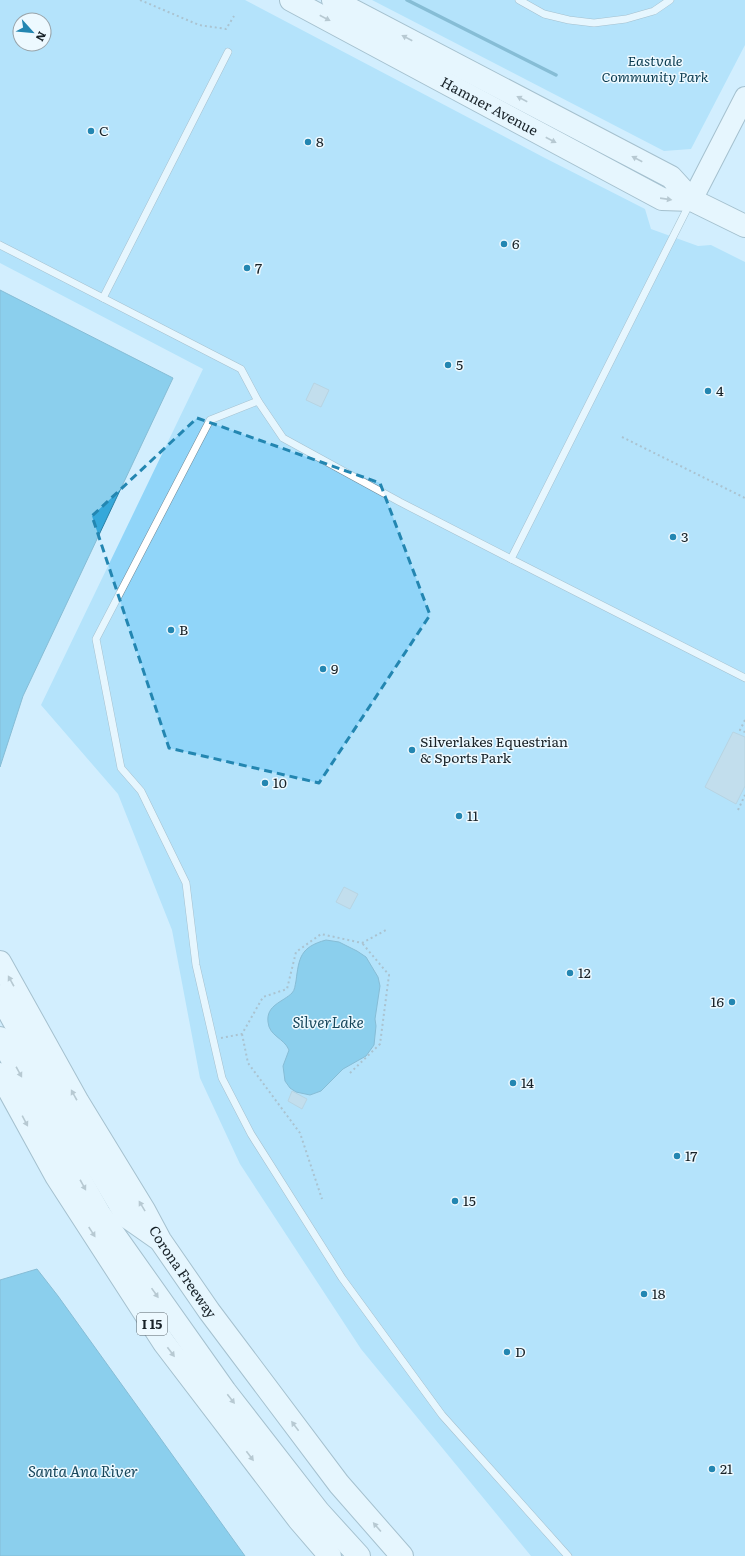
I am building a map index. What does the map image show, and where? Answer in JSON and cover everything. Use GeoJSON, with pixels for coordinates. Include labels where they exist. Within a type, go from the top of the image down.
{"type":"FeatureCollection","features":[{"type":"Feature","properties":{"kind":"main road","name":"Hamner Avenue"},"geometry":{"type":"LineString","coordinates":[[291,0],[662,200],[692,200]]}},
{"type":"Feature","properties":{"kind":"main road","name":"Hamner Avenue"},"geometry":{"type":"LineString","coordinates":[[333,0],[671,177],[692,200],[745,226]]}},
{"type":"Feature","properties":{"kind":"main road","name":"Corona Freeway"},"geometry":{"type":"LineString","coordinates":[[0,962],[78,1102],[144,1210],[160,1240],[209,1311],[339,1484],[402,1556]]}},
{"type":"Feature","properties":{"kind":"main road"},"geometry":{"type":"LineString","coordinates":[[0,996],[48,1085],[126,1217],[160,1240]]}},
{"type":"Feature","properties":{"kind":"main road"},"geometry":{"type":"LineString","coordinates":[[0,1038],[99,1214],[225,1391],[319,1512],[359,1556]]}},
{"type":"Feature","properties":{"kind":"main road","name":"I 15"},"geometry":{"type":"LineString","coordinates":[[0,1074],[56,1176],[164,1343],[299,1520],[330,1556]]}},
{"type":"Feature","properties":{"kind":"street"},"geometry":{"type":"LineString","coordinates":[[692,200],[745,97]]}},
{"type":"Feature","properties":{"kind":"lane"},"geometry":{"type":"LineString","coordinates":[[519,0],[544,14],[569,20],[594,23],[626,19],[654,11],[670,0]]}},
{"type":"Feature","properties":{"kind":"lane"},"geometry":{"type":"LineString","coordinates":[[103,298],[228,52]]}},
{"type":"Feature","properties":{"kind":"lane"},"geometry":{"type":"LineString","coordinates":[[511,559],[692,200]]}},
{"type":"Feature","properties":{"kind":"lane"},"geometry":{"type":"LineString","coordinates":[[0,245],[241,369],[258,400],[283,438],[400,502],[745,678]]}},
{"type":"Feature","properties":{"kind":"lane"},"geometry":{"type":"LineString","coordinates":[[258,400],[210,420],[96,639],[121,768],[141,791],[186,883],[196,965],[222,1078],[251,1134],[342,1278],[442,1415],[568,1556]]}},
{"type":"Feature","properties":{"kind":"path"},"geometry":{"type":"LineString","coordinates":[[140,0],[199,25],[226,28],[234,16]]}},
{"type":"Feature","properties":{"kind":"path"},"geometry":{"type":"LineString","coordinates":[[622,437],[745,498]]}},
{"type":"Feature","properties":{"kind":"path"},"geometry":{"type":"LineString","coordinates":[[745,720],[740,730],[745,732]]}},
{"type":"Feature","properties":{"kind":"path"},"geometry":{"type":"LineString","coordinates":[[738,810],[745,795]]}},
{"type":"Feature","properties":{"kind":"path"},"geometry":{"type":"LineString","coordinates":[[362,943],[386,930]]}},
{"type":"Feature","properties":{"kind":"path"},"geometry":{"type":"LineString","coordinates":[[322,1199],[300,1133],[248,1063],[242,1034],[263,997],[287,989],[296,952],[321,934],[362,943],[389,975],[380,1044],[350,1073]]}},
{"type":"Feature","properties":{"kind":"path"},"geometry":{"type":"LineString","coordinates":[[213,1040],[242,1034]]}},
{"type":"Feature","properties":{"kind":"highlighted area"},"geometry":{"type":"Polygon","coordinates":[[[197,418],[380,483],[430,615],[319,783],[169,748],[92,516],[197,418]]]}},
{"type":"Feature","properties":{"kind":"green space","name":"Silverlakes Equestrian & Sports Park"},"geometry":{"type":"Polygon","coordinates":[[[0,0],[245,0],[645,209],[651,229],[698,246],[711,245],[745,262],[745,1556],[531,1556],[361,1349],[240,1164],[200,1078],[172,930],[118,794],[41,705],[203,369],[0,263],[0,0]]]}},
{"type":"Feature","properties":{"kind":"green space","name":"Eastvale Community Park"},"geometry":{"type":"Polygon","coordinates":[[[372,0],[745,0],[745,45],[691,149],[664,151],[372,0]]]}},
{"type":"Feature","properties":{"kind":"water"},"geometry":{"type":"Polygon","coordinates":[[[0,290],[173,378],[23,696],[0,767],[0,290]]]}},
{"type":"Feature","properties":{"kind":"water","name":"SilverLake"},"geometry":{"type":"Polygon","coordinates":[[[326,940],[339,942],[366,957],[378,977],[380,986],[375,1019],[376,1026],[374,1045],[366,1056],[343,1069],[321,1091],[310,1095],[296,1092],[290,1088],[285,1081],[283,1066],[289,1050],[287,1046],[271,1031],[268,1016],[276,1004],[293,992],[302,954],[311,946],[326,940]]]}},
{"type":"Feature","properties":{"kind":"water","name":"Santa Ana River"},"geometry":{"type":"Polygon","coordinates":[[[37,1269],[245,1556],[0,1556],[0,1280],[37,1269]]]}},
{"type":"Feature","properties":{"kind":"building"},"geometry":{"type":"Polygon","coordinates":[[[314,383],[329,390],[321,407],[306,400],[314,383]]]}},
{"type":"Feature","properties":{"kind":"building"},"geometry":{"type":"Polygon","coordinates":[[[733,732],[745,737],[745,786],[736,804],[705,787],[733,732]]]}},
{"type":"Feature","properties":{"kind":"building"},"geometry":{"type":"Polygon","coordinates":[[[344,887],[358,894],[350,909],[336,902],[344,887]]]}},
{"type":"Feature","properties":{"kind":"building"},"geometry":{"type":"Polygon","coordinates":[[[292,1091],[307,1099],[302,1109],[288,1101],[292,1091]]]}},
{"type":"Feature","properties":{"kind":"waterway"},"geometry":{"type":"LineString","coordinates":[[407,0],[556,75]]}},
{"type":"Feature","properties":{"kind":"place","name":"C"},"geometry":{"type":"Point","coordinates":[91,131]}},
{"type":"Feature","properties":{"kind":"place","name":"8"},"geometry":{"type":"Point","coordinates":[308,142]}},
{"type":"Feature","properties":{"kind":"place","name":"6"},"geometry":{"type":"Point","coordinates":[504,244]}},
{"type":"Feature","properties":{"kind":"place","name":"7"},"geometry":{"type":"Point","coordinates":[247,268]}},
{"type":"Feature","properties":{"kind":"place","name":"5"},"geometry":{"type":"Point","coordinates":[448,365]}},
{"type":"Feature","properties":{"kind":"place","name":"4"},"geometry":{"type":"Point","coordinates":[708,391]}},
{"type":"Feature","properties":{"kind":"place","name":"3"},"geometry":{"type":"Point","coordinates":[673,537]}},
{"type":"Feature","properties":{"kind":"place","name":"B"},"geometry":{"type":"Point","coordinates":[171,630]}},
{"type":"Feature","properties":{"kind":"place","name":"9"},"geometry":{"type":"Point","coordinates":[323,669]}},
{"type":"Feature","properties":{"kind":"place","name":"Silverlakes Equestrian & Sports Park"},"geometry":{"type":"Point","coordinates":[412,750]}},
{"type":"Feature","properties":{"kind":"place","name":"10"},"geometry":{"type":"Point","coordinates":[265,783]}},
{"type":"Feature","properties":{"kind":"place","name":"11"},"geometry":{"type":"Point","coordinates":[459,816]}},
{"type":"Feature","properties":{"kind":"place","name":"12"},"geometry":{"type":"Point","coordinates":[570,973]}},
{"type":"Feature","properties":{"kind":"place","name":"16"},"geometry":{"type":"Point","coordinates":[732,1002]}},
{"type":"Feature","properties":{"kind":"place","name":"14"},"geometry":{"type":"Point","coordinates":[513,1083]}},
{"type":"Feature","properties":{"kind":"place","name":"17"},"geometry":{"type":"Point","coordinates":[677,1156]}},
{"type":"Feature","properties":{"kind":"place","name":"15"},"geometry":{"type":"Point","coordinates":[455,1201]}},
{"type":"Feature","properties":{"kind":"place","name":"18"},"geometry":{"type":"Point","coordinates":[644,1294]}},
{"type":"Feature","properties":{"kind":"place","name":"D"},"geometry":{"type":"Point","coordinates":[507,1352]}},
{"type":"Feature","properties":{"kind":"place","name":"21"},"geometry":{"type":"Point","coordinates":[712,1469]}}]}
